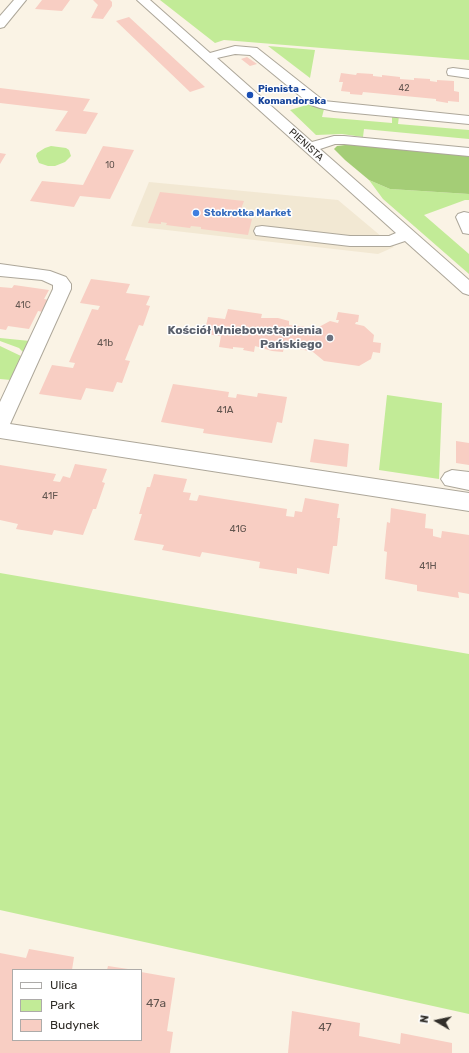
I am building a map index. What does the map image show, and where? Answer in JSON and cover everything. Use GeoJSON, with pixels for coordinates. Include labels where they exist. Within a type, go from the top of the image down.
{"type":"FeatureCollection","features":[{"type":"Feature","properties":{"kind":"street"},"geometry":{"type":"LineString","coordinates":[[0,24],[20,0]]}},
{"type":"Feature","properties":{"kind":"street","name":"PIENISTA"},"geometry":{"type":"LineString","coordinates":[[143,0],[469,289]]}},
{"type":"Feature","properties":{"kind":"street"},"geometry":{"type":"LineString","coordinates":[[207,57],[235,50],[254,51],[320,104],[334,107],[469,120]]}},
{"type":"Feature","properties":{"kind":"street"},"geometry":{"type":"LineString","coordinates":[[453,72],[469,74]]}},
{"type":"Feature","properties":{"kind":"street"},"geometry":{"type":"LineString","coordinates":[[309,148],[334,140],[344,140],[469,152]]}},
{"type":"Feature","properties":{"kind":"street"},"geometry":{"type":"LineString","coordinates":[[262,231],[350,241],[390,241],[408,235]]}},
{"type":"Feature","properties":{"kind":"street"},"geometry":{"type":"LineString","coordinates":[[0,270],[44,275],[54,278],[60,281],[62,284],[62,289],[0,423]]}},
{"type":"Feature","properties":{"kind":"street"},"geometry":{"type":"LineString","coordinates":[[0,430],[469,502]]}},
{"type":"Feature","properties":{"kind":"shaded area"},"geometry":{"type":"Polygon","coordinates":[[[149,182],[338,200],[394,247],[378,254],[131,226],[149,182]]]}},
{"type":"Feature","properties":{"kind":"green space"},"geometry":{"type":"Polygon","coordinates":[[[160,0],[469,0],[469,60],[224,40],[215,43],[160,0]]]}},
{"type":"Feature","properties":{"kind":"green space"},"geometry":{"type":"Polygon","coordinates":[[[268,46],[315,50],[310,78],[268,46]]]}},
{"type":"Feature","properties":{"kind":"green space"},"geometry":{"type":"Polygon","coordinates":[[[310,104],[324,109],[322,117],[392,123],[392,115],[399,116],[398,124],[469,130],[469,139],[364,129],[363,137],[342,134],[316,135],[290,110],[310,104]]]}},
{"type":"Feature","properties":{"kind":"green space"},"geometry":{"type":"Polygon","coordinates":[[[362,144],[469,155],[469,194],[390,189],[369,180],[334,149],[337,146],[362,144]]]}},
{"type":"Feature","properties":{"kind":"green space"},"geometry":{"type":"Polygon","coordinates":[[[51,146],[66,148],[69,150],[71,156],[65,162],[55,166],[48,166],[39,163],[36,156],[37,153],[51,146]]]}},
{"type":"Feature","properties":{"kind":"green space"},"geometry":{"type":"Polygon","coordinates":[[[369,180],[390,189],[469,194],[469,200],[465,200],[424,215],[469,254],[469,274],[383,199],[369,180]]]}},
{"type":"Feature","properties":{"kind":"green space"},"geometry":{"type":"Polygon","coordinates":[[[0,338],[30,341],[24,353],[19,348],[0,341],[0,338]]]}},
{"type":"Feature","properties":{"kind":"green space"},"geometry":{"type":"Polygon","coordinates":[[[0,346],[21,356],[11,380],[0,379],[0,346]]]}},
{"type":"Feature","properties":{"kind":"green space"},"geometry":{"type":"Polygon","coordinates":[[[387,395],[442,403],[439,479],[379,470],[387,395]]]}},
{"type":"Feature","properties":{"kind":"green space"},"geometry":{"type":"Polygon","coordinates":[[[0,573],[469,654],[469,1014],[0,910],[0,573]]]}},
{"type":"Feature","properties":{"kind":"building"},"geometry":{"type":"Polygon","coordinates":[[[42,0],[70,0],[62,11],[35,9],[42,0]]]}},
{"type":"Feature","properties":{"kind":"building"},"geometry":{"type":"Polygon","coordinates":[[[93,0],[110,0],[112,2],[112,6],[103,19],[91,18],[98,5],[93,0]]]}},
{"type":"Feature","properties":{"kind":"building"},"geometry":{"type":"Polygon","coordinates":[[[129,17],[205,87],[190,92],[116,21],[129,17]]]}},
{"type":"Feature","properties":{"kind":"building"},"geometry":{"type":"Polygon","coordinates":[[[247,57],[257,64],[250,66],[241,59],[247,57]]]}},
{"type":"Feature","properties":{"kind":"building"},"geometry":{"type":"Polygon","coordinates":[[[341,73],[356,75],[357,73],[373,74],[373,76],[382,77],[382,75],[414,80],[414,78],[430,79],[430,81],[437,82],[437,80],[454,81],[454,91],[459,92],[459,102],[448,101],[448,103],[436,101],[436,99],[363,92],[362,95],[350,94],[350,92],[341,91],[343,82],[339,82],[341,73]]]}},
{"type":"Feature","properties":{"kind":"building"},"geometry":{"type":"Polygon","coordinates":[[[0,88],[90,99],[83,111],[98,113],[86,134],[55,131],[68,111],[0,103],[0,88]]]}},
{"type":"Feature","properties":{"kind":"building"},"geometry":{"type":"Polygon","coordinates":[[[300,98],[304,102],[291,106],[287,102],[300,98]]]}},
{"type":"Feature","properties":{"kind":"building"},"geometry":{"type":"Polygon","coordinates":[[[103,146],[134,150],[110,199],[80,196],[74,207],[30,201],[42,181],[83,185],[103,146]]]}},
{"type":"Feature","properties":{"kind":"building"},"geometry":{"type":"Polygon","coordinates":[[[0,153],[6,154],[0,164],[0,153]]]}},
{"type":"Feature","properties":{"kind":"building","name":"Stokrotka Market"},"geometry":{"type":"Polygon","coordinates":[[[160,192],[244,201],[238,217],[252,219],[248,235],[201,229],[201,227],[191,226],[190,228],[166,225],[167,223],[161,222],[161,224],[148,223],[160,192]]]}},
{"type":"Feature","properties":{"kind":"building"},"geometry":{"type":"Polygon","coordinates":[[[91,279],[130,284],[126,293],[150,296],[146,305],[150,306],[143,326],[139,325],[125,360],[130,361],[122,383],[117,382],[113,392],[86,388],[81,400],[39,394],[52,365],[73,368],[75,363],[69,362],[92,309],[98,310],[100,306],[80,303],[91,279]]]}},
{"type":"Feature","properties":{"kind":"building"},"geometry":{"type":"Polygon","coordinates":[[[14,285],[49,290],[44,299],[49,300],[43,312],[38,311],[29,329],[8,326],[6,330],[0,329],[0,287],[12,288],[14,285]]]}},
{"type":"Feature","properties":{"kind":"building"},"geometry":{"type":"Polygon","coordinates":[[[228,309],[262,314],[261,318],[278,318],[289,321],[289,325],[317,328],[330,321],[338,323],[339,320],[336,320],[338,312],[359,315],[358,322],[355,324],[364,326],[374,335],[373,342],[381,343],[380,353],[373,352],[371,359],[359,366],[324,361],[313,352],[284,346],[283,352],[272,351],[255,346],[254,352],[243,350],[244,348],[233,347],[233,349],[219,347],[221,336],[204,334],[208,317],[225,319],[228,309]]]}},
{"type":"Feature","properties":{"kind":"building"},"geometry":{"type":"Polygon","coordinates":[[[173,384],[229,392],[228,397],[236,398],[237,394],[257,397],[258,393],[287,397],[282,423],[277,422],[272,443],[203,433],[204,429],[161,422],[173,384]]]}},
{"type":"Feature","properties":{"kind":"building"},"geometry":{"type":"Polygon","coordinates":[[[314,439],[349,444],[347,467],[310,462],[314,439]]]}},
{"type":"Feature","properties":{"kind":"building"},"geometry":{"type":"Polygon","coordinates":[[[456,441],[469,443],[469,465],[456,463],[456,441]]]}},
{"type":"Feature","properties":{"kind":"building"},"geometry":{"type":"Polygon","coordinates":[[[75,464],[107,469],[102,482],[105,483],[96,509],[93,509],[83,535],[54,530],[52,535],[16,529],[18,524],[0,520],[0,465],[56,474],[53,481],[60,482],[63,476],[70,478],[75,464]]]}},
{"type":"Feature","properties":{"kind":"building"},"geometry":{"type":"Polygon","coordinates":[[[154,474],[187,479],[183,492],[191,493],[189,500],[197,501],[199,495],[287,509],[286,516],[294,517],[295,511],[302,512],[305,498],[339,504],[337,518],[340,518],[337,546],[333,546],[329,574],[297,568],[297,574],[259,568],[260,562],[202,552],[200,557],[162,550],[164,545],[134,540],[142,514],[139,514],[147,487],[150,487],[154,474]]]}},
{"type":"Feature","properties":{"kind":"building"},"geometry":{"type":"Polygon","coordinates":[[[391,508],[426,514],[425,528],[433,529],[433,536],[441,538],[442,531],[469,535],[469,594],[458,592],[459,598],[417,591],[417,585],[385,579],[387,552],[384,551],[387,522],[390,523],[391,508]]]}},
{"type":"Feature","properties":{"kind":"building"},"geometry":{"type":"Polygon","coordinates":[[[29,949],[74,957],[72,969],[12,969],[12,1041],[142,1041],[142,972],[175,978],[167,1031],[173,1032],[170,1053],[0,1053],[0,953],[26,958],[29,949]]]}},
{"type":"Feature","properties":{"kind":"building"},"geometry":{"type":"Polygon","coordinates":[[[108,966],[128,969],[107,969],[108,966]]]}},
{"type":"Feature","properties":{"kind":"building"},"geometry":{"type":"Polygon","coordinates":[[[292,1011],[360,1023],[359,1036],[400,1044],[401,1033],[452,1043],[452,1053],[288,1053],[292,1011]]]}},
{"type":"Feature","properties":{"kind":"place","name":"Pienista - Komandorska"},"geometry":{"type":"Point","coordinates":[250,95]}},
{"type":"Feature","properties":{"kind":"place","name":"Stokrotka Market"},"geometry":{"type":"Point","coordinates":[196,213]}},
{"type":"Feature","properties":{"kind":"place","name":"Kościół Wniebowstąpienia Pańskiego"},"geometry":{"type":"Point","coordinates":[330,338]}}]}
